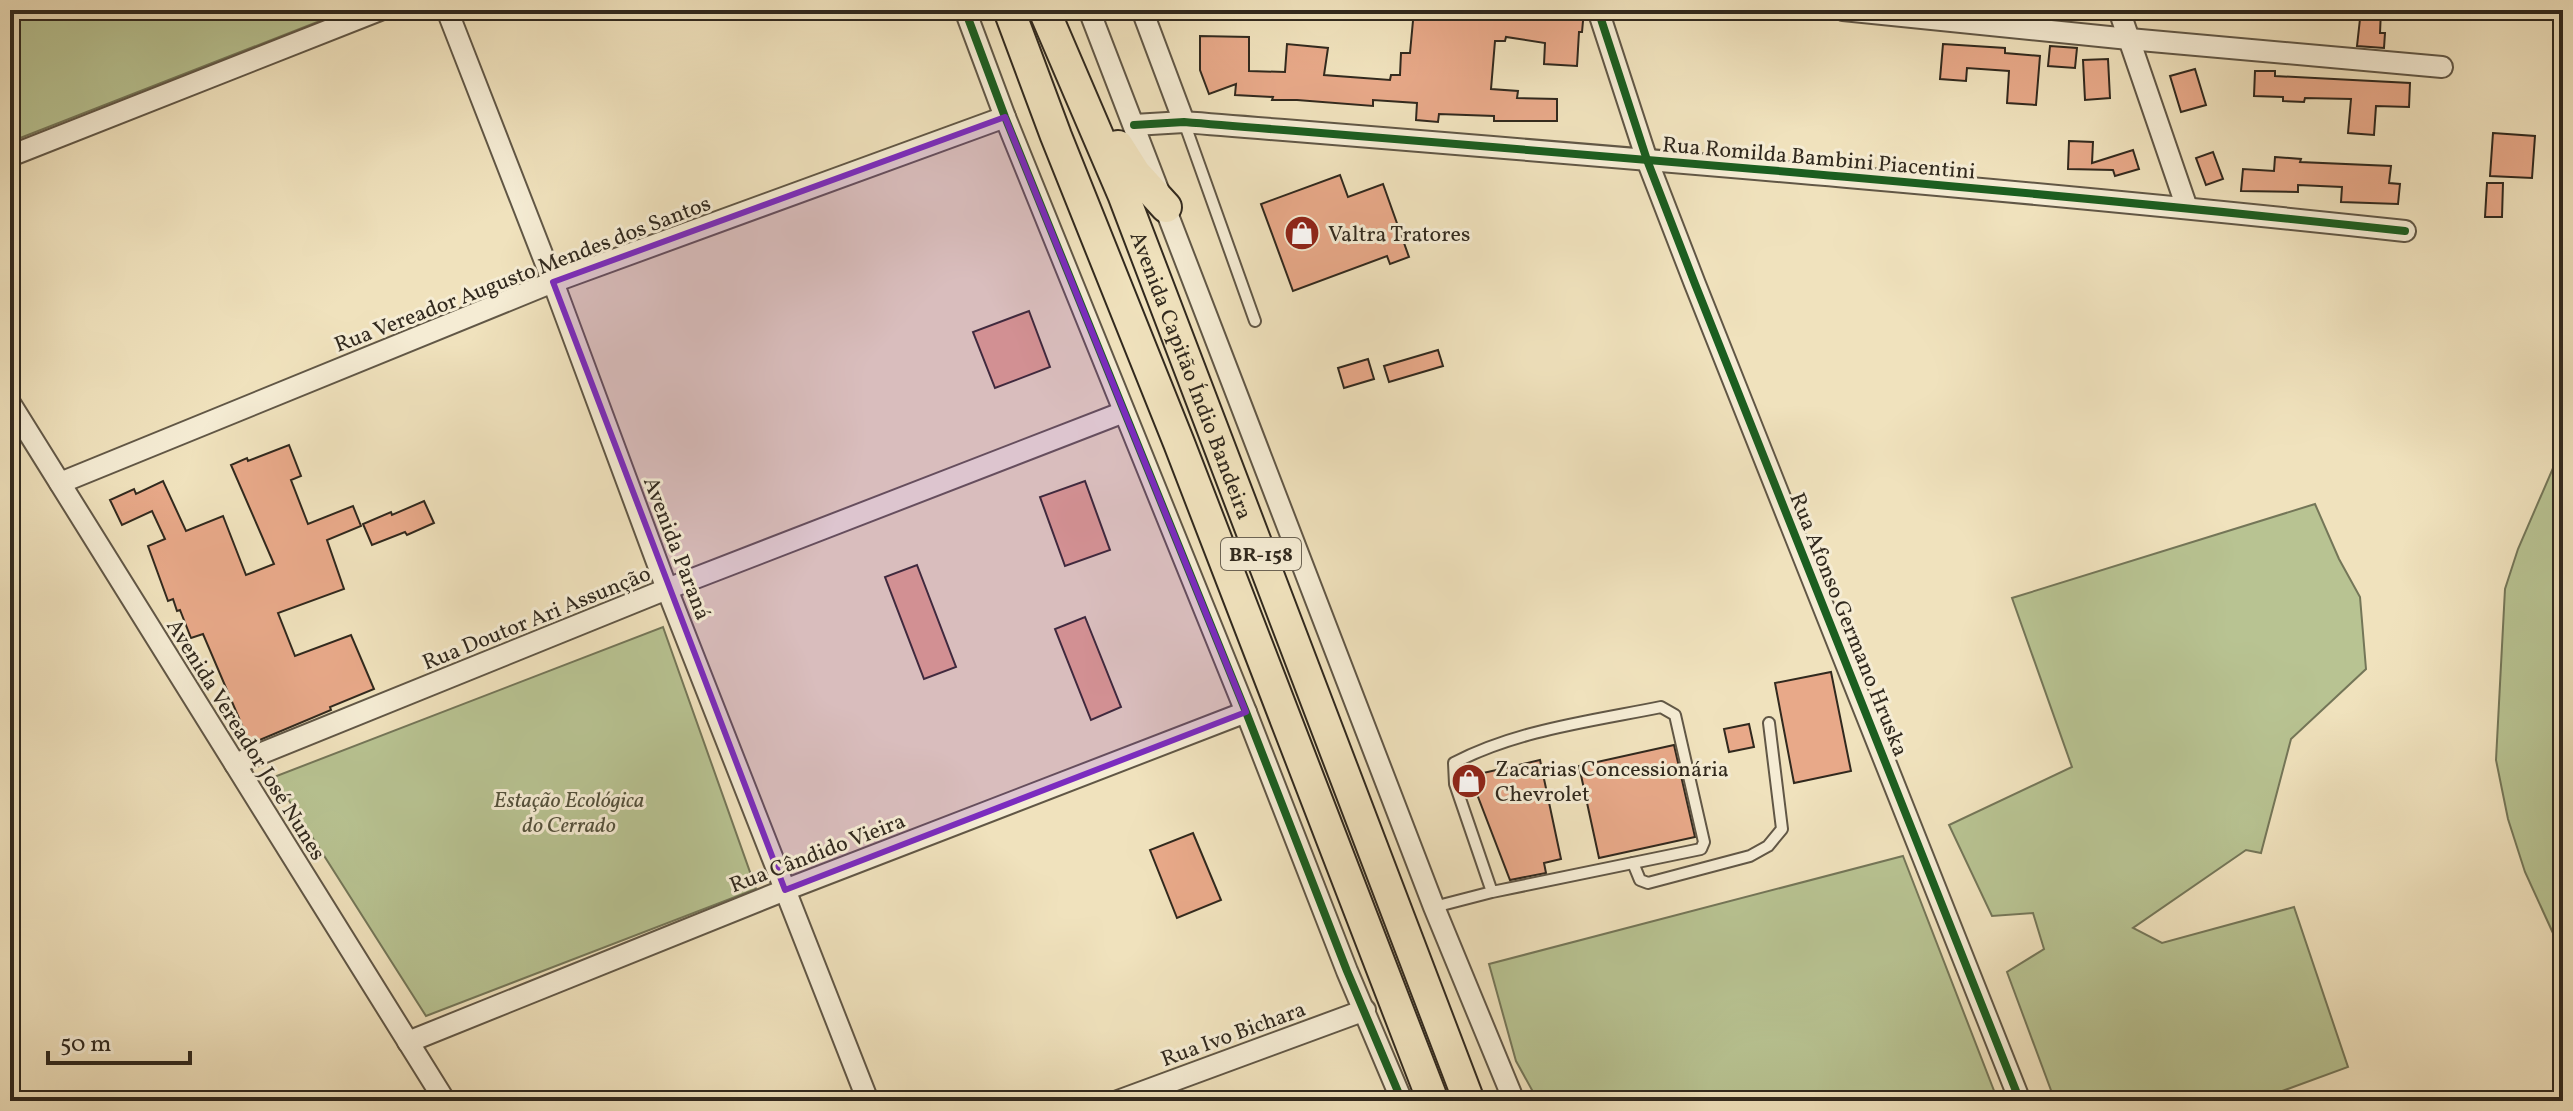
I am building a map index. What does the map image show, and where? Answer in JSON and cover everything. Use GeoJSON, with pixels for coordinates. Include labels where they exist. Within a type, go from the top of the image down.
{"type":"FeatureCollection","features":[{"type":"Feature","properties":{"kind":"main road","name":"Avenida Capitão Índio Bandeira"},"geometry":{"type":"LineString","coordinates":[[1009,10],[1433,1101]]}},
{"type":"Feature","properties":{"kind":"main road","name":"Avenida Capitão Índio Bandeira"},"geometry":{"type":"LineString","coordinates":[[1044,10],[1123,194],[1469,1101]]}},
{"type":"Feature","properties":{"kind":"main road"},"geometry":{"type":"LineString","coordinates":[[1062,53],[1135,173],[1166,207]]}},
{"type":"Feature","properties":{"kind":"street"},"geometry":{"type":"LineString","coordinates":[[10,156],[380,10]]}},
{"type":"Feature","properties":{"kind":"street","name":"Avenida Paraná"},"geometry":{"type":"LineString","coordinates":[[447,10],[553,282],[667,589],[868,1101]]}},
{"type":"Feature","properties":{"kind":"street"},"geometry":{"type":"LineString","coordinates":[[965,10],[1341,956],[1402,1101]]}},
{"type":"Feature","properties":{"kind":"street"},"geometry":{"type":"LineString","coordinates":[[1089,10],[1434,907],[1514,1101]]}},
{"type":"Feature","properties":{"kind":"street"},"geometry":{"type":"LineString","coordinates":[[1142,10],[1184,122]]}},
{"type":"Feature","properties":{"kind":"street","name":"Rua Afonso Germano Hruska"},"geometry":{"type":"LineString","coordinates":[[1598,10],[1647,160],[2020,1101]]}},
{"type":"Feature","properties":{"kind":"street"},"geometry":{"type":"LineString","coordinates":[[1843,10],[2442,67]]}},
{"type":"Feature","properties":{"kind":"street"},"geometry":{"type":"LineString","coordinates":[[2119,10],[2187,208]]}},
{"type":"Feature","properties":{"kind":"street","name":"Rua Vereador Augusto Mendes dos Santos"},"geometry":{"type":"LineString","coordinates":[[60,483],[553,282],[1005,117]]}},
{"type":"Feature","properties":{"kind":"street","name":"Rua Romilda Bambini Piacentini"},"geometry":{"type":"LineString","coordinates":[[1134,125],[1184,122],[1647,160],[2187,208],[2405,231]]}},
{"type":"Feature","properties":{"kind":"street","name":"Avenida Vereador José Nunes"},"geometry":{"type":"LineString","coordinates":[[10,403],[445,1101]]}},
{"type":"Feature","properties":{"kind":"street","name":"Rua Doutor Ari Assunção"},"geometry":{"type":"LineString","coordinates":[[235,764],[667,589],[1124,412]]}},
{"type":"Feature","properties":{"kind":"street","name":"Rua Cândido Vieira"},"geometry":{"type":"LineString","coordinates":[[408,1042],[785,890],[1246,712]]}},
{"type":"Feature","properties":{"kind":"street","name":"Rua Ivo Bichara"},"geometry":{"type":"LineString","coordinates":[[1118,1101],[1365,1010]]}},
{"type":"Feature","properties":{"kind":"lane"},"geometry":{"type":"LineString","coordinates":[[1184,122],[1255,321]]}},
{"type":"Feature","properties":{"kind":"lane"},"geometry":{"type":"LineString","coordinates":[[1434,907],[1701,849],[1704,842],[1675,715],[1661,707],[1552,729],[1474,753],[1454,763],[1455,784],[1492,892]]}},
{"type":"Feature","properties":{"kind":"lane"},"geometry":{"type":"LineString","coordinates":[[1633,863],[1640,880],[1648,883],[1750,856],[1768,846],[1782,829],[1769,723]]}},
{"type":"Feature","properties":{"kind":"highlighted area"},"geometry":{"type":"Polygon","coordinates":[[[1005,117],[1246,712],[785,890],[553,282],[1005,117]]]}},
{"type":"Feature","properties":{"kind":"green space"},"geometry":{"type":"Polygon","coordinates":[[[10,10],[348,10],[10,142],[10,10]]]}},
{"type":"Feature","properties":{"kind":"green space"},"geometry":{"type":"Polygon","coordinates":[[[2563,445],[2563,955],[2525,872],[2508,819],[2496,760],[2505,589],[2518,549],[2563,445]]]}},
{"type":"Feature","properties":{"kind":"green space"},"geometry":{"type":"Polygon","coordinates":[[[2315,504],[2360,597],[2366,669],[2291,739],[2261,853],[2246,850],[2133,928],[2162,943],[2294,907],[2348,1067],[2255,1101],[2055,1101],[2007,972],[2044,949],[2033,913],[1992,916],[1949,825],[2072,767],[2012,598],[2315,504]]]}},
{"type":"Feature","properties":{"kind":"green space","name":"Estação Ecológica do Cerrado"},"geometry":{"type":"Polygon","coordinates":[[[663,627],[756,889],[426,1016],[274,777],[663,627]]]}},
{"type":"Feature","properties":{"kind":"green space"},"geometry":{"type":"Polygon","coordinates":[[[1903,856],[1998,1101],[1538,1101],[1516,1061],[1489,964],[1903,856]]]}},
{"type":"Feature","properties":{"kind":"building"},"geometry":{"type":"Polygon","coordinates":[[[1414,10],[1584,10],[1577,66],[1544,64],[1545,43],[1506,37],[1505,41],[1495,41],[1491,89],[1518,91],[1517,98],[1557,99],[1557,121],[1494,121],[1494,116],[1439,114],[1438,122],[1416,120],[1417,103],[1373,100],[1373,106],[1272,100],[1273,97],[1235,95],[1236,84],[1209,94],[1200,70],[1200,36],[1249,37],[1249,71],[1285,72],[1287,44],[1328,48],[1324,75],[1390,80],[1391,75],[1400,75],[1401,53],[1410,53],[1414,10]]]}},
{"type":"Feature","properties":{"kind":"building"},"geometry":{"type":"Polygon","coordinates":[[[2361,10],[2381,10],[2380,33],[2385,33],[2384,48],[2357,46],[2361,10]]]}},
{"type":"Feature","properties":{"kind":"building"},"geometry":{"type":"Polygon","coordinates":[[[1943,44],[2005,48],[2005,53],[2040,56],[2036,105],[2007,103],[2009,71],[1967,68],[1966,81],[1940,79],[1943,44]]]}},
{"type":"Feature","properties":{"kind":"building"},"geometry":{"type":"Polygon","coordinates":[[[2050,46],[2077,48],[2075,68],[2048,66],[2050,46]]]}},
{"type":"Feature","properties":{"kind":"building"},"geometry":{"type":"Polygon","coordinates":[[[2108,59],[2110,98],[2085,100],[2083,60],[2108,59]]]}},
{"type":"Feature","properties":{"kind":"building"},"geometry":{"type":"Polygon","coordinates":[[[2195,69],[2206,105],[2181,112],[2170,76],[2195,69]]]}},
{"type":"Feature","properties":{"kind":"building"},"geometry":{"type":"Polygon","coordinates":[[[2255,71],[2275,71],[2275,76],[2410,83],[2409,107],[2376,106],[2374,135],[2348,133],[2351,99],[2305,98],[2304,102],[2283,101],[2283,97],[2254,96],[2255,71]]]}},
{"type":"Feature","properties":{"kind":"building"},"geometry":{"type":"Polygon","coordinates":[[[2493,133],[2535,136],[2532,178],[2490,176],[2493,133]]]}},
{"type":"Feature","properties":{"kind":"building"},"geometry":{"type":"Polygon","coordinates":[[[2069,141],[2093,142],[2092,163],[2133,150],[2139,169],[2115,176],[2113,170],[2068,169],[2069,141]]]}},
{"type":"Feature","properties":{"kind":"building"},"geometry":{"type":"Polygon","coordinates":[[[2213,152],[2223,179],[2206,185],[2196,158],[2213,152]]]}},
{"type":"Feature","properties":{"kind":"building"},"geometry":{"type":"Polygon","coordinates":[[[2275,157],[2301,159],[2300,162],[2391,166],[2389,183],[2400,184],[2398,204],[2341,202],[2342,187],[2298,185],[2298,192],[2241,191],[2243,169],[2274,171],[2275,157]]]}},
{"type":"Feature","properties":{"kind":"building"},"geometry":{"type":"Polygon","coordinates":[[[1340,175],[1348,197],[1383,184],[1409,257],[1390,264],[1387,256],[1293,291],[1261,204],[1340,175]]]}},
{"type":"Feature","properties":{"kind":"building"},"geometry":{"type":"Polygon","coordinates":[[[2487,183],[2503,183],[2502,217],[2485,217],[2487,183]]]}},
{"type":"Feature","properties":{"kind":"building"},"geometry":{"type":"Polygon","coordinates":[[[1029,311],[1050,367],[995,388],[973,332],[1029,311]]]}},
{"type":"Feature","properties":{"kind":"building"},"geometry":{"type":"Polygon","coordinates":[[[1438,350],[1443,366],[1389,382],[1384,366],[1438,350]]]}},
{"type":"Feature","properties":{"kind":"building"},"geometry":{"type":"Polygon","coordinates":[[[1368,359],[1374,379],[1344,388],[1338,368],[1368,359]]]}},
{"type":"Feature","properties":{"kind":"building"},"geometry":{"type":"Polygon","coordinates":[[[289,445],[301,476],[291,480],[308,524],[353,506],[361,526],[327,540],[344,589],[278,613],[295,656],[351,635],[374,689],[250,744],[203,634],[191,638],[180,610],[177,611],[173,599],[168,601],[148,546],[165,539],[152,511],[122,525],[110,500],[134,489],[136,494],[163,481],[186,531],[223,516],[246,575],[274,564],[231,465],[289,445]]]}},
{"type":"Feature","properties":{"kind":"building"},"geometry":{"type":"Polygon","coordinates":[[[1085,481],[1110,550],[1065,566],[1040,497],[1085,481]]]}},
{"type":"Feature","properties":{"kind":"building"},"geometry":{"type":"Polygon","coordinates":[[[424,501],[434,523],[372,545],[363,524],[424,501]]]}},
{"type":"Feature","properties":{"kind":"building"},"geometry":{"type":"Polygon","coordinates":[[[917,565],[956,667],[924,679],[885,577],[917,565]]]}},
{"type":"Feature","properties":{"kind":"building"},"geometry":{"type":"Polygon","coordinates":[[[1085,617],[1121,707],[1091,720],[1055,629],[1085,617]]]}},
{"type":"Feature","properties":{"kind":"building"},"geometry":{"type":"Polygon","coordinates":[[[1831,672],[1851,771],[1794,783],[1775,683],[1831,672]]]}},
{"type":"Feature","properties":{"kind":"building"},"geometry":{"type":"Polygon","coordinates":[[[1749,724],[1754,747],[1729,752],[1724,729],[1749,724]]]}},
{"type":"Feature","properties":{"kind":"building"},"geometry":{"type":"Polygon","coordinates":[[[1674,745],[1695,837],[1599,858],[1579,766],[1674,745]]]}},
{"type":"Feature","properties":{"kind":"building"},"geometry":{"type":"Polygon","coordinates":[[[1540,760],[1561,859],[1544,863],[1546,873],[1510,880],[1470,776],[1540,760]]]}},
{"type":"Feature","properties":{"kind":"building"},"geometry":{"type":"Polygon","coordinates":[[[1193,833],[1221,900],[1177,918],[1150,850],[1193,833]]]}},
{"type":"Feature","properties":{"kind":"cycle path"},"geometry":{"type":"LineString","coordinates":[[965,10],[1347,971],[1402,1101]]}},
{"type":"Feature","properties":{"kind":"cycle path"},"geometry":{"type":"LineString","coordinates":[[1598,10],[1647,160],[2020,1101]]}},
{"type":"Feature","properties":{"kind":"cycle path"},"geometry":{"type":"LineString","coordinates":[[1134,125],[1184,122],[1642,159],[2405,231]]}},
{"type":"Feature","properties":{"kind":"place","name":"Valtra Tratores"},"geometry":{"type":"Point","coordinates":[1302,233]}},
{"type":"Feature","properties":{"kind":"place","name":"Zacarias Concessionária Chevrolet"},"geometry":{"type":"Point","coordinates":[1469,781]}}]}
